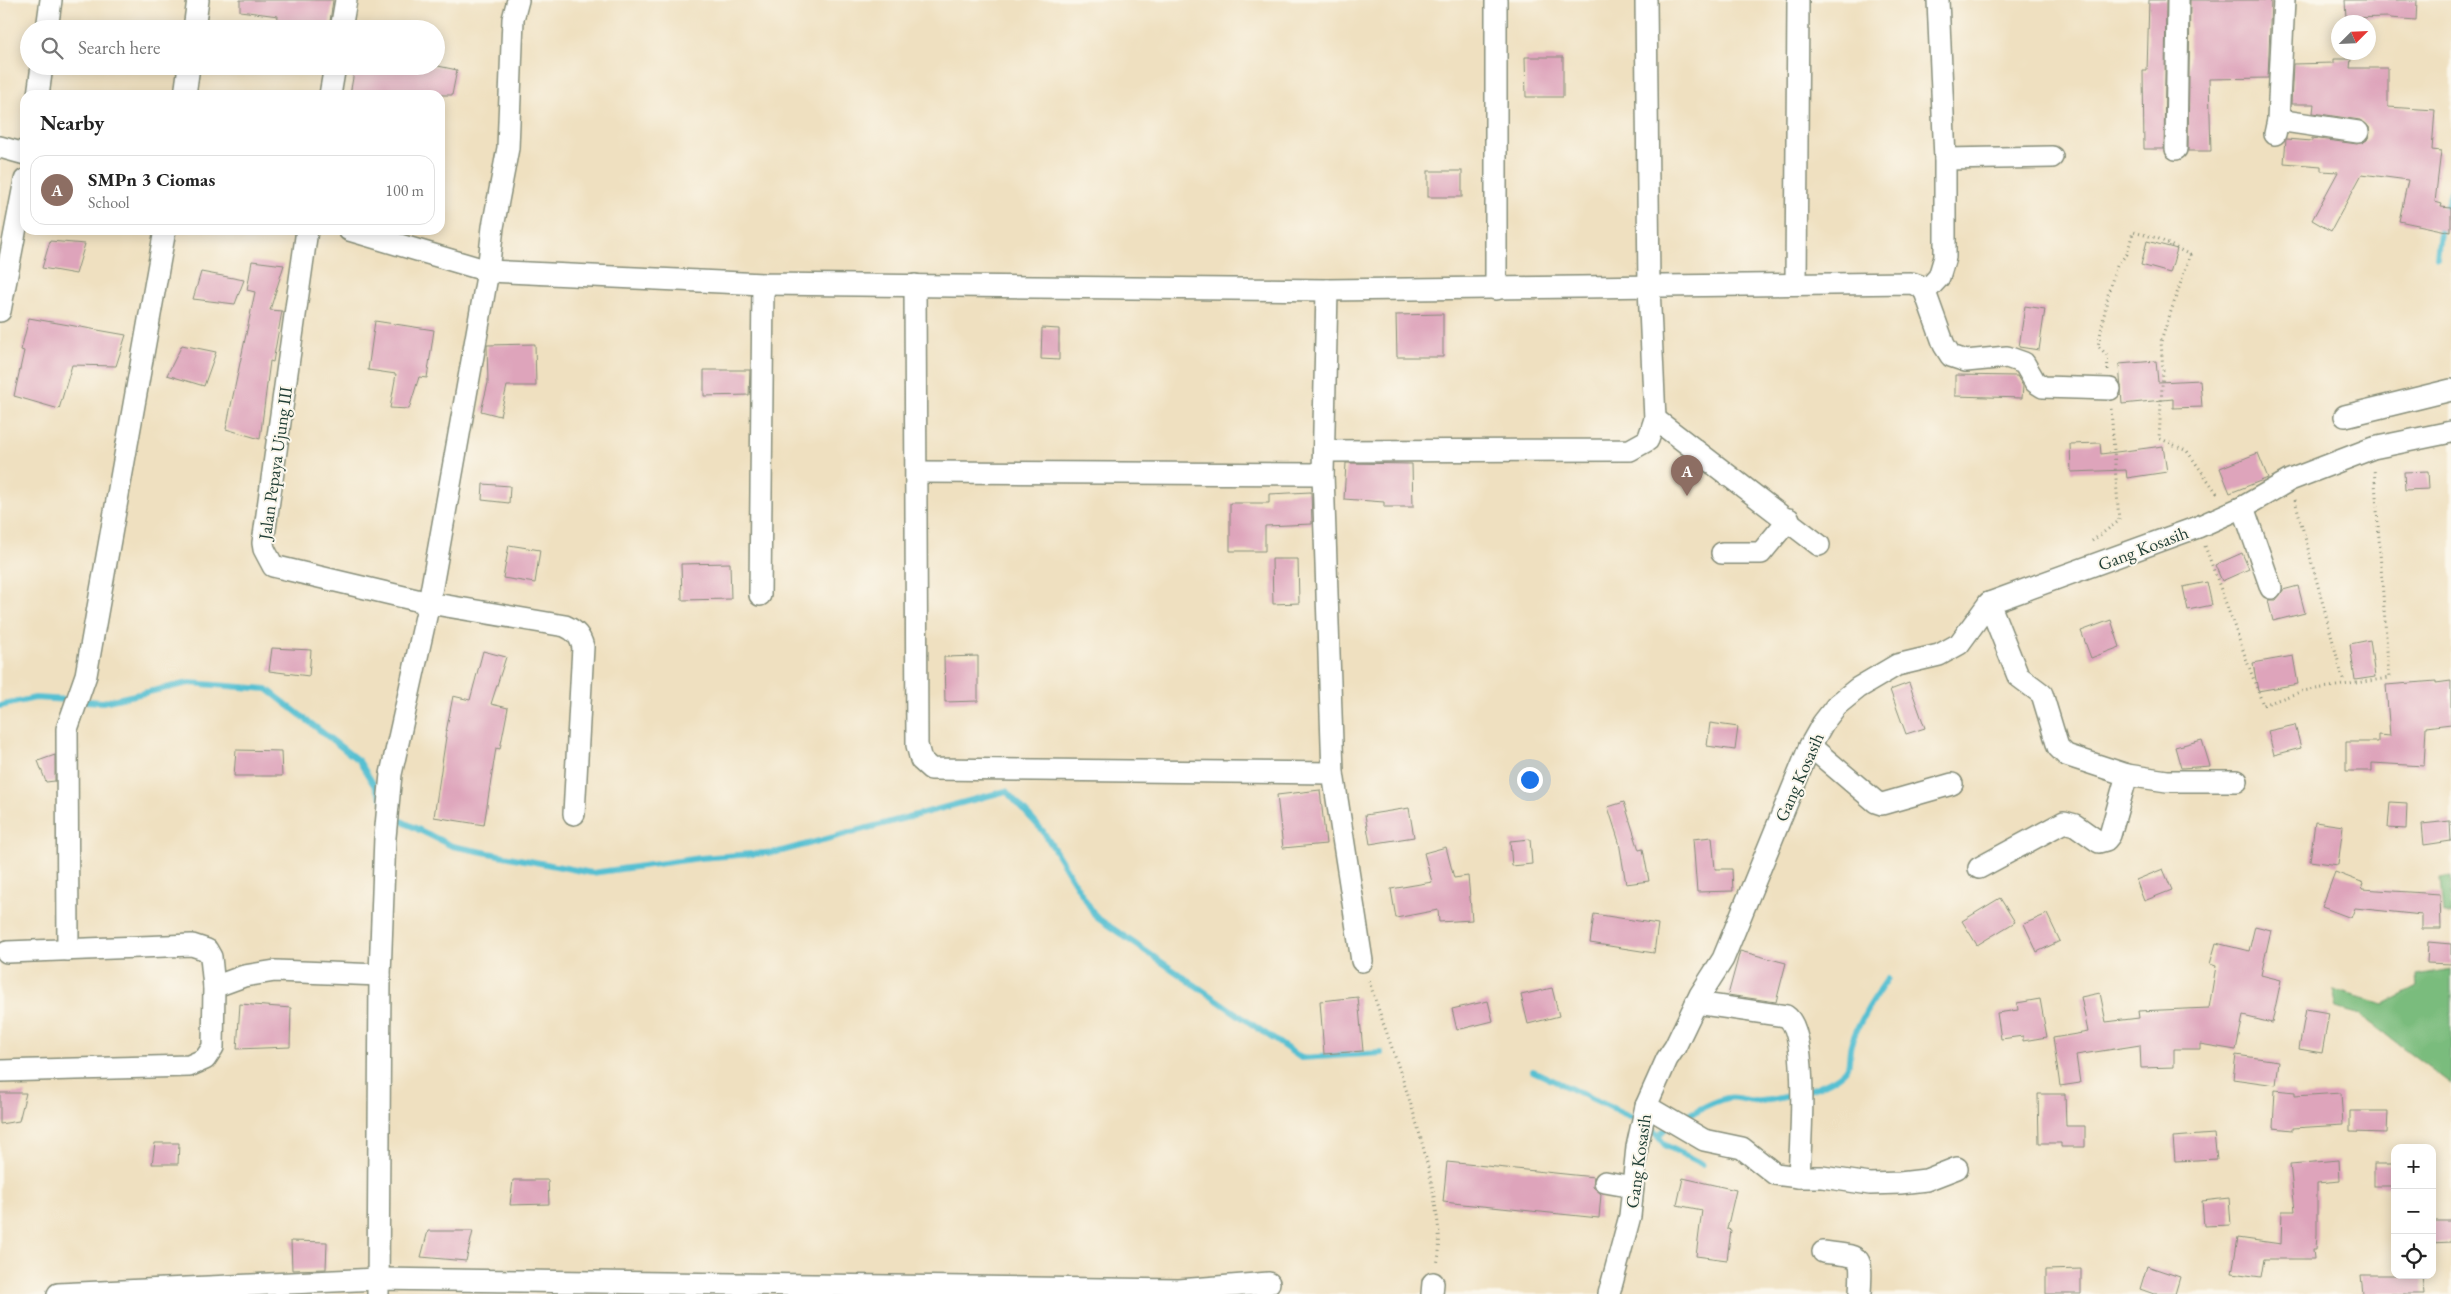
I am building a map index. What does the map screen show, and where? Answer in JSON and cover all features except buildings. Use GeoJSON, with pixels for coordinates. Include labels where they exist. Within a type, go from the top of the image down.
{"type":"FeatureCollection","features":[{"type":"Feature","properties":{"kind":"street"},"geometry":{"type":"LineString","coordinates":[[48,20],[51,0]]}},
{"type":"Feature","properties":{"kind":"street"},"geometry":{"type":"LineString","coordinates":[[195,20],[198,0]]}},
{"type":"Feature","properties":{"kind":"street"},"geometry":{"type":"LineString","coordinates":[[343,20],[346,0]]}},
{"type":"Feature","properties":{"kind":"street"},"geometry":{"type":"LineString","coordinates":[[378,1286],[380,975],[385,837],[390,774],[429,603],[488,271],[493,227],[508,148],[513,19],[518,0]]}},
{"type":"Feature","properties":{"kind":"street"},"geometry":{"type":"LineString","coordinates":[[1496,0],[1496,289]]}},
{"type":"Feature","properties":{"kind":"street"},"geometry":{"type":"LineString","coordinates":[[1324,451],[1630,450],[1648,440],[1655,419],[1649,287],[1646,0]]}},
{"type":"Feature","properties":{"kind":"street"},"geometry":{"type":"LineString","coordinates":[[1796,283],[1798,0]]}},
{"type":"Feature","properties":{"kind":"street"},"geometry":{"type":"LineString","coordinates":[[1926,292],[1939,277],[1945,257],[1945,159],[1938,0]]}},
{"type":"Feature","properties":{"kind":"street"},"geometry":{"type":"LineString","coordinates":[[2176,149],[2178,0]]}},
{"type":"Feature","properties":{"kind":"street"},"geometry":{"type":"LineString","coordinates":[[2284,0],[2277,127],[2358,132]]}},
{"type":"Feature","properties":{"kind":"street"},"geometry":{"type":"LineString","coordinates":[[39,90],[41,75]]}},
{"type":"Feature","properties":{"kind":"street"},"geometry":{"type":"LineString","coordinates":[[186,90],[188,75]]}},
{"type":"Feature","properties":{"kind":"street"},"geometry":{"type":"LineString","coordinates":[[331,90],[333,75]]}},
{"type":"Feature","properties":{"kind":"street"},"geometry":{"type":"LineString","coordinates":[[0,148],[20,153]]}},
{"type":"Feature","properties":{"kind":"street"},"geometry":{"type":"LineString","coordinates":[[1945,159],[2052,157]]}},
{"type":"Feature","properties":{"kind":"street"},"geometry":{"type":"LineString","coordinates":[[0,311],[20,206]]}},
{"type":"Feature","properties":{"kind":"street"},"geometry":{"type":"LineString","coordinates":[[68,950],[67,729],[69,718],[77,704],[86,675],[164,235]]}},
{"type":"Feature","properties":{"kind":"street","name":"Jalan Pepaya Ujung III"},"geometry":{"type":"LineString","coordinates":[[306,235],[264,549],[274,566],[429,603],[565,626],[574,630],[580,637],[583,647],[574,814]]}},
{"type":"Feature","properties":{"kind":"street"},"geometry":{"type":"LineString","coordinates":[[366,235],[488,271],[763,284],[1328,290],[1911,283],[1926,292],[1944,345],[1951,356],[1966,361],[2007,357],[2024,363],[2035,382],[2043,388],[2110,389]]}},
{"type":"Feature","properties":{"kind":"street"},"geometry":{"type":"LineString","coordinates":[[760,595],[763,284]]}},
{"type":"Feature","properties":{"kind":"street"},"geometry":{"type":"LineString","coordinates":[[915,285],[917,745],[921,760],[931,769],[1333,773]]}},
{"type":"Feature","properties":{"kind":"street"},"geometry":{"type":"LineString","coordinates":[[1328,290],[1323,474],[1333,773],[1362,961]]}},
{"type":"Feature","properties":{"kind":"street"},"geometry":{"type":"LineString","coordinates":[[2345,416],[2451,390]]}},
{"type":"Feature","properties":{"kind":"street"},"geometry":{"type":"LineString","coordinates":[[1655,419],[1704,458],[1788,519],[1819,545]]}},
{"type":"Feature","properties":{"kind":"street","name":"Gang Kosasih"},"geometry":{"type":"LineString","coordinates":[[1609,1294],[1630,1216],[1637,1147],[1666,1059],[1675,1047],[1696,1003],[1723,959],[1810,746],[1823,723],[1837,705],[1858,688],[1897,665],[1939,655],[1960,644],[1989,603],[2096,566],[2198,527],[2237,510],[2290,480],[2373,448],[2451,432]]}},
{"type":"Feature","properties":{"kind":"street"},"geometry":{"type":"LineString","coordinates":[[917,472],[1323,474]]}},
{"type":"Feature","properties":{"kind":"street"},"geometry":{"type":"LineString","coordinates":[[2237,510],[2271,588]]}},
{"type":"Feature","properties":{"kind":"street"},"geometry":{"type":"LineString","coordinates":[[1722,553],[1761,553],[1788,519]]}},
{"type":"Feature","properties":{"kind":"street"},"geometry":{"type":"LineString","coordinates":[[1989,603],[2018,676],[2042,694],[2058,747],[2066,755],[2126,775],[2167,781],[2238,781]]}},
{"type":"Feature","properties":{"kind":"street"},"geometry":{"type":"LineString","coordinates":[[1810,746],[1876,802],[1882,804],[1952,784]]}},
{"type":"Feature","properties":{"kind":"street"},"geometry":{"type":"LineString","coordinates":[[1980,868],[2064,822],[2075,825],[2099,842],[2106,840],[2110,835],[2126,775]]}},
{"type":"Feature","properties":{"kind":"street"},"geometry":{"type":"LineString","coordinates":[[0,1071],[189,1066],[198,1063],[210,1054],[213,1047],[214,987],[210,957],[207,950],[200,946],[8,952]]}},
{"type":"Feature","properties":{"kind":"street"},"geometry":{"type":"LineString","coordinates":[[214,987],[244,976],[275,972],[380,975]]}},
{"type":"Feature","properties":{"kind":"street"},"geometry":{"type":"LineString","coordinates":[[1696,1003],[1786,1016],[1792,1022],[1798,1050],[1803,1091],[1799,1177]]}},
{"type":"Feature","properties":{"kind":"street"},"geometry":{"type":"LineString","coordinates":[[1650,1108],[1704,1140],[1742,1148],[1776,1174],[1822,1177],[1870,1184],[1926,1180],[1957,1168]]}},
{"type":"Feature","properties":{"kind":"street"},"geometry":{"type":"LineString","coordinates":[[1605,1182],[1633,1186]]}},
{"type":"Feature","properties":{"kind":"street"},"geometry":{"type":"LineString","coordinates":[[1823,1252],[1853,1256],[1859,1259],[1861,1266],[1860,1294]]}},
{"type":"Feature","properties":{"kind":"street"},"geometry":{"type":"LineString","coordinates":[[58,1294],[378,1286],[1179,1290],[1269,1283]]}},
{"type":"Feature","properties":{"kind":"path"},"geometry":{"type":"LineString","coordinates":[[2096,566],[2091,543],[2119,521],[2107,354],[2098,346],[2109,290],[2117,265],[2127,254],[2133,232],[2157,238],[2190,255],[2160,341],[2163,370],[2159,438],[2187,451],[2237,510]]}},
{"type":"Feature","properties":{"kind":"path"},"geometry":{"type":"LineString","coordinates":[[2198,527],[2263,705],[2303,690],[2389,678],[2373,448]]}},
{"type":"Feature","properties":{"kind":"path"},"geometry":{"type":"LineString","coordinates":[[2290,480],[2344,684]]}},
{"type":"Feature","properties":{"kind":"path"},"geometry":{"type":"LineString","coordinates":[[1362,961],[1418,1130],[1431,1178],[1440,1250],[1432,1289]]}},
{"type":"Feature","properties":{"kind":"green space"},"geometry":{"type":"Polygon","coordinates":[[[2451,876],[2451,914],[2443,914],[2440,878],[2451,876]]]}},
{"type":"Feature","properties":{"kind":"green space"},"geometry":{"type":"Polygon","coordinates":[[[2451,969],[2451,1084],[2360,1015],[2337,1008],[2333,990],[2385,1004],[2418,987],[2417,975],[2451,969]]]}},
{"type":"Feature","properties":{"kind":"waterway"},"geometry":{"type":"LineString","coordinates":[[2437,257],[2441,226],[2451,191]]}},
{"type":"Feature","properties":{"kind":"waterway"},"geometry":{"type":"LineString","coordinates":[[0,706],[35,698],[103,702],[189,683],[267,689],[359,761],[382,798]]}},
{"type":"Feature","properties":{"kind":"waterway"},"geometry":{"type":"LineString","coordinates":[[393,815],[395,818],[452,846],[592,873],[700,858],[778,852],[1006,791],[1043,831],[1096,917],[1301,1058],[1381,1053]]}},
{"type":"Feature","properties":{"kind":"waterway"},"geometry":{"type":"LineString","coordinates":[[1678,1120],[1721,1100],[1730,1098],[1753,1101],[1775,1099],[1805,1091],[1832,1080],[1848,1066],[1851,1044],[1858,1026],[1888,978]]}},
{"type":"Feature","properties":{"kind":"waterway"},"geometry":{"type":"LineString","coordinates":[[1533,1071],[1636,1119]]}},
{"type":"Feature","properties":{"kind":"waterway"},"geometry":{"type":"LineString","coordinates":[[1658,1136],[1669,1125]]}},
{"type":"Feature","properties":{"kind":"waterway"},"geometry":{"type":"LineString","coordinates":[[1652,1129],[1665,1145],[1702,1164]]}},
{"type":"Feature","properties":{"kind":"place","name":"SMPn 3 Ciomas"},"geometry":{"type":"Point","coordinates":[1687,496]}}]}
